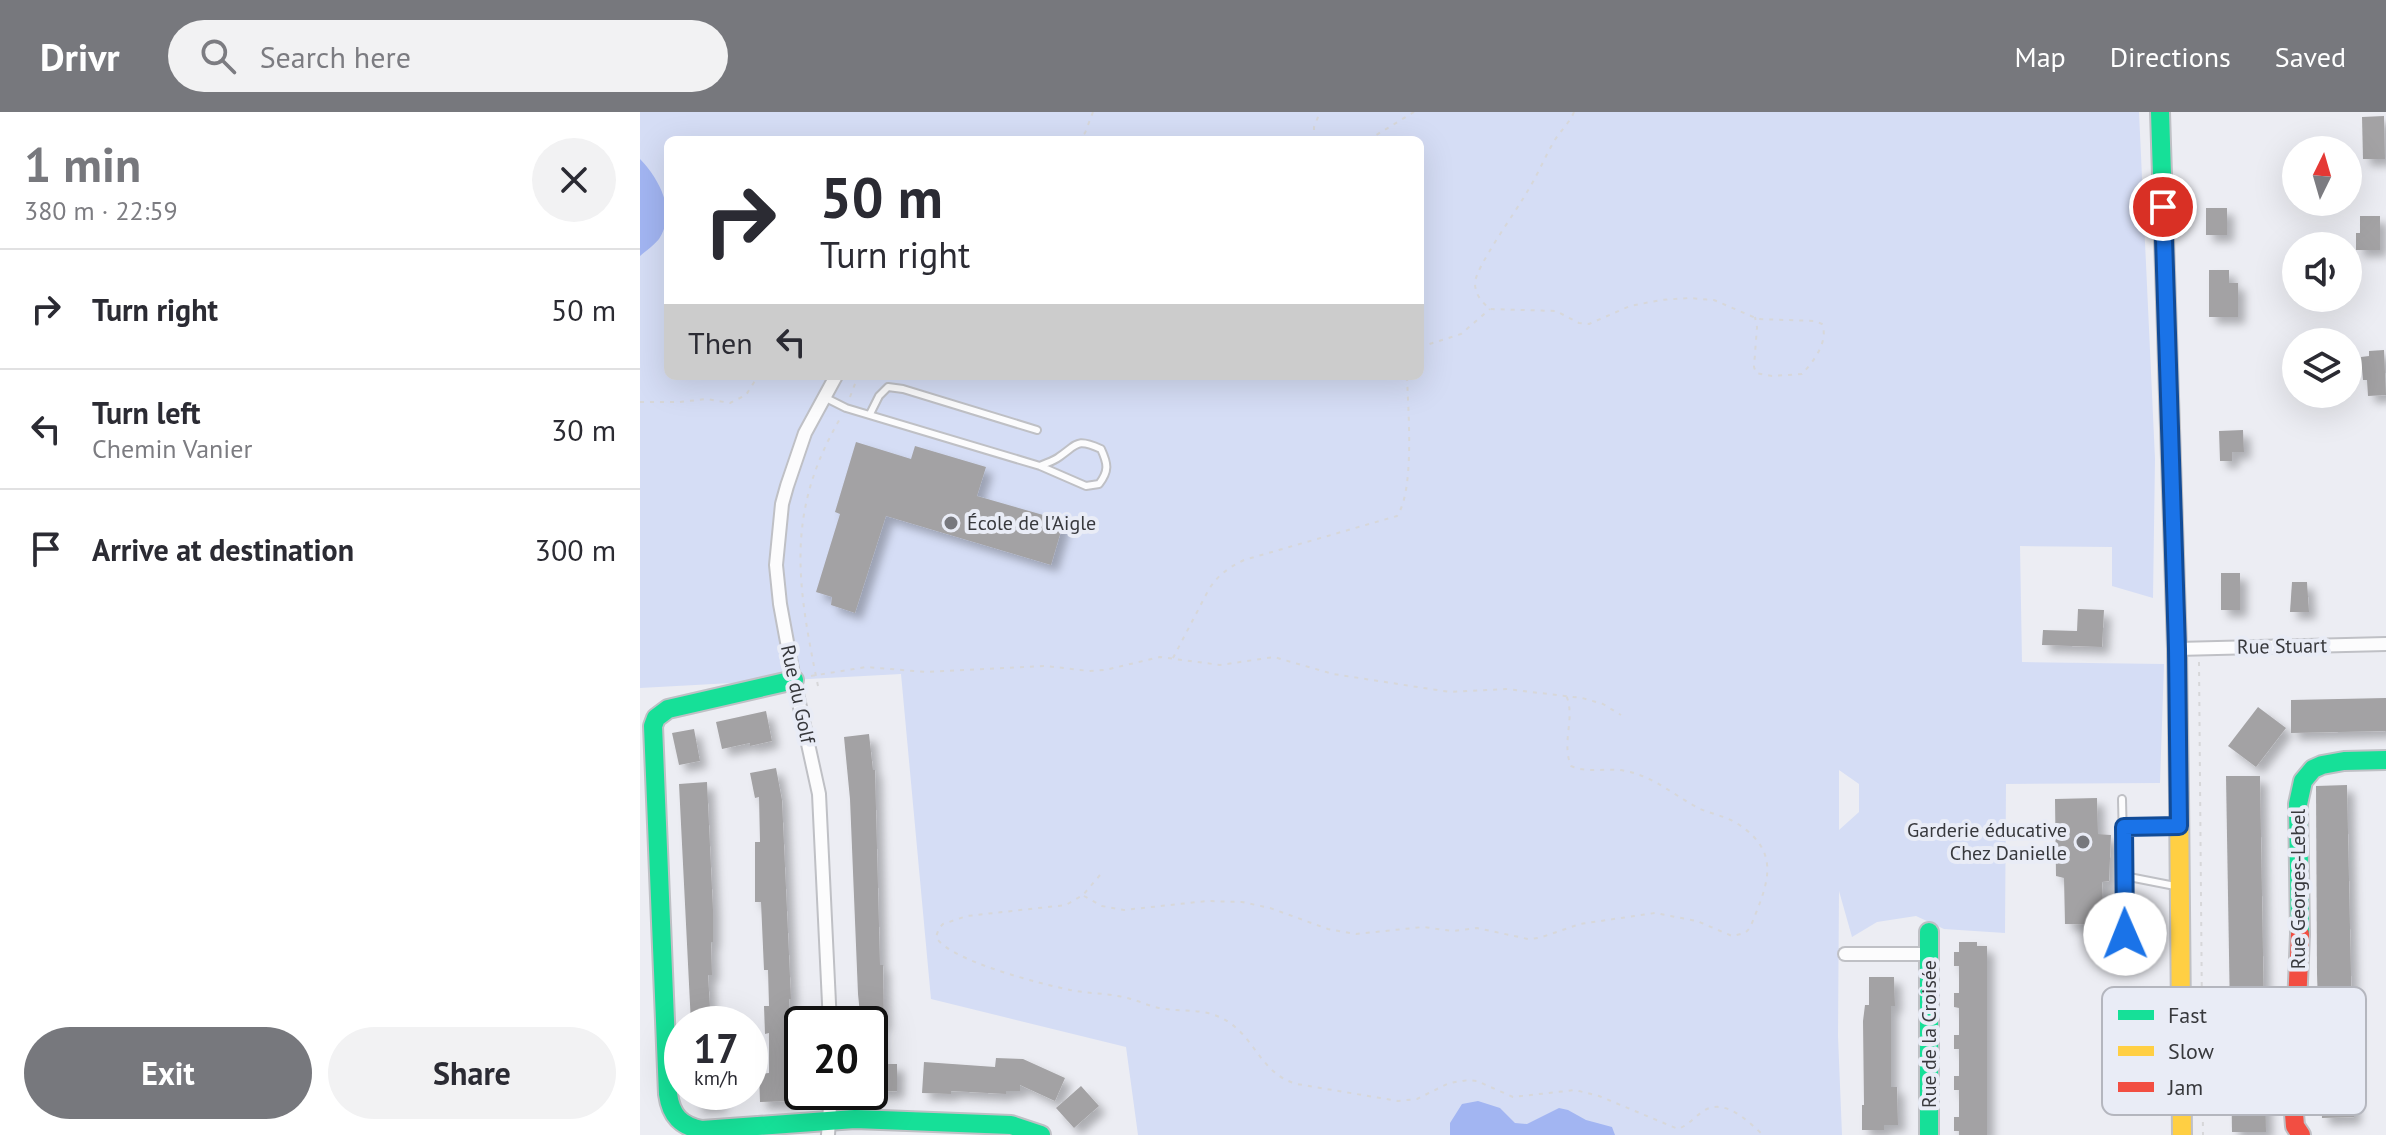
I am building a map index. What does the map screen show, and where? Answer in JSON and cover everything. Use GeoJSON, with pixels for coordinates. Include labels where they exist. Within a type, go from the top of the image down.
{"type":"FeatureCollection","features":[{"type":"Feature","properties":{"kind":"street"},"geometry":{"type":"LineString","coordinates":[[2160,112],[2177,649],[2181,987]]}},
{"type":"Feature","properties":{"kind":"street","name":"Rue du Golf"},"geometry":{"type":"LineString","coordinates":[[829,1006],[819,794],[777,585],[777,544],[782,504],[805,433],[834,380]]}},
{"type":"Feature","properties":{"kind":"street","name":"Rue Stuart"},"geometry":{"type":"LineString","coordinates":[[2177,649],[2386,644]]}},
{"type":"Feature","properties":{"kind":"street"},"geometry":{"type":"LineString","coordinates":[[794,680],[668,709],[656,718],[653,726],[669,1102],[676,1120],[683,1126],[702,1130],[829,1128],[855,1119],[1011,1125],[1041,1135]]}},
{"type":"Feature","properties":{"kind":"street","name":"Rue Georges-Lebel"},"geometry":{"type":"LineString","coordinates":[[2298,987],[2298,804],[2304,778],[2317,766],[2386,760]]}},
{"type":"Feature","properties":{"kind":"street","name":"Rue de la Croisée"},"geometry":{"type":"LineString","coordinates":[[1929,932],[1929,1135]]}},
{"type":"Feature","properties":{"kind":"street"},"geometry":{"type":"LineString","coordinates":[[1845,954],[1929,954]]}},
{"type":"Feature","properties":{"kind":"street"},"geometry":{"type":"LineString","coordinates":[[2182,1115],[2182,1135]]}},
{"type":"Feature","properties":{"kind":"street","name":"Rue Georges-Lebel"},"geometry":{"type":"LineString","coordinates":[[2294,1115],[2295,1126],[2301,1135]]}},
{"type":"Feature","properties":{"kind":"lane"},"geometry":{"type":"LineString","coordinates":[[870,414],[879,396],[888,387],[1037,430]]}},
{"type":"Feature","properties":{"kind":"lane"},"geometry":{"type":"LineString","coordinates":[[824,397],[846,408],[1040,466],[1086,486],[1099,484],[1106,474],[1107,463],[1101,449],[1087,443],[1072,445],[1059,457],[1040,466]]}},
{"type":"Feature","properties":{"kind":"lane"},"geometry":{"type":"LineString","coordinates":[[2122,799],[2125,934]]}},
{"type":"Feature","properties":{"kind":"lane"},"geometry":{"type":"LineString","coordinates":[[2124,827],[2179,826]]}},
{"type":"Feature","properties":{"kind":"lane"},"geometry":{"type":"LineString","coordinates":[[2124,876],[2180,887]]}},
{"type":"Feature","properties":{"kind":"path"},"geometry":{"type":"LineString","coordinates":[[1081,136],[1093,112]]}},
{"type":"Feature","properties":{"kind":"path"},"geometry":{"type":"LineString","coordinates":[[1314,136],[1320,112]]}},
{"type":"Feature","properties":{"kind":"path"},"geometry":{"type":"LineString","coordinates":[[1375,136],[1414,112]]}},
{"type":"Feature","properties":{"kind":"path"},"geometry":{"type":"LineString","coordinates":[[1490,309],[1477,295],[1475,285],[1479,269],[1574,112]]}},
{"type":"Feature","properties":{"kind":"path"},"geometry":{"type":"LineString","coordinates":[[1424,346],[1461,334],[1490,309],[1556,311],[1579,323],[1589,324],[1630,306],[1689,298],[1714,300],[1755,317],[1822,324],[1825,331],[1822,343],[1802,374],[1772,376],[1756,373],[1755,317]]}},
{"type":"Feature","properties":{"kind":"path"},"geometry":{"type":"LineString","coordinates":[[640,402],[707,399],[730,403],[746,395],[755,380]]}},
{"type":"Feature","properties":{"kind":"path"},"geometry":{"type":"LineString","coordinates":[[818,686],[801,594],[801,529],[816,467],[856,380]]}},
{"type":"Feature","properties":{"kind":"path"},"geometry":{"type":"LineString","coordinates":[[1173,658],[1215,579],[1228,568],[1244,560],[1397,516],[1406,499],[1409,447],[1407,380]]}},
{"type":"Feature","properties":{"kind":"path"},"geometry":{"type":"LineString","coordinates":[[2199,648],[2202,987]]}},
{"type":"Feature","properties":{"kind":"path"},"geometry":{"type":"LineString","coordinates":[[794,680],[866,667],[926,672],[1046,666],[1096,671],[1160,657],[1220,665],[1280,657],[1333,674],[1450,692],[1506,689],[1566,695],[1603,704],[1621,715]]}},
{"type":"Feature","properties":{"kind":"path"},"geometry":{"type":"LineString","coordinates":[[1083,895],[1102,906],[1124,910],[1207,901],[1242,902],[1270,908],[1328,929],[1356,934],[1414,927],[1453,931],[1477,928],[1528,939],[1580,924],[1655,913],[1697,921],[1732,936],[1745,933],[1750,928],[1769,874],[1768,860],[1759,843],[1739,824],[1695,806],[1650,779],[1622,770],[1581,771],[1571,766],[1566,740],[1570,706],[1566,695]]}},
{"type":"Feature","properties":{"kind":"path"},"geometry":{"type":"LineString","coordinates":[[1100,875],[1083,895],[1066,905],[967,916],[943,924],[936,937],[939,943],[952,951],[1013,976],[1068,990],[1132,999],[1164,1009],[1210,1014],[1241,1031],[1273,1072],[1297,1084],[1398,1101],[1417,1099],[1449,1083],[1469,1080],[1513,1097],[1575,1090],[1599,1096],[1678,1129],[1705,1110],[1725,1108],[1751,1123],[1763,1135]]}},
{"type":"Feature","properties":{"kind":"path"},"geometry":{"type":"LineString","coordinates":[[2203,1115],[2203,1135]]}},
{"type":"Feature","properties":{"kind":"shaded area"},"geometry":{"type":"Polygon","coordinates":[[[640,112],[2139,112],[2155,459],[2153,598],[2112,586],[2112,547],[2020,546],[2022,662],[2164,664],[2160,783],[2006,784],[2005,933],[1944,929],[1916,916],[1877,922],[1852,937],[1839,891],[1838,1036],[1842,1135],[1138,1135],[1126,1047],[931,999],[901,674],[640,688],[640,112]],[[1839,770],[1839,830],[1859,812],[1859,784],[1839,770]]]}},
{"type":"Feature","properties":{"kind":"water"},"geometry":{"type":"Polygon","coordinates":[[[640,159],[660,186],[664,197],[664,229],[659,239],[640,256],[640,159]]]}},
{"type":"Feature","properties":{"kind":"water"},"geometry":{"type":"Polygon","coordinates":[[[1478,1101],[1500,1108],[1515,1123],[1527,1124],[1559,1108],[1568,1110],[1586,1120],[1612,1127],[1615,1135],[1450,1135],[1450,1123],[1462,1104],[1478,1101]]]}},
{"type":"Feature","properties":{"kind":"building"},"geometry":{"type":"Polygon","coordinates":[[[2384,116],[2385,159],[2363,159],[2362,117],[2384,116]]]}},
{"type":"Feature","properties":{"kind":"building"},"geometry":{"type":"Polygon","coordinates":[[[2206,208],[2227,208],[2227,235],[2206,235],[2206,208]]]}},
{"type":"Feature","properties":{"kind":"building"},"geometry":{"type":"Polygon","coordinates":[[[2360,216],[2380,216],[2380,250],[2362,250],[2360,216]]]}},
{"type":"Feature","properties":{"kind":"building"},"geometry":{"type":"Polygon","coordinates":[[[2209,270],[2229,270],[2229,283],[2238,283],[2238,317],[2209,317],[2209,270]]]}},
{"type":"Feature","properties":{"kind":"building"},"geometry":{"type":"Polygon","coordinates":[[[2384,350],[2386,395],[2368,396],[2367,380],[2363,380],[2362,357],[2369,356],[2369,351],[2384,350]]]}},
{"type":"Feature","properties":{"kind":"building"},"geometry":{"type":"Polygon","coordinates":[[[2243,430],[2244,452],[2232,452],[2232,461],[2220,461],[2219,431],[2243,430]]]}},
{"type":"Feature","properties":{"kind":"building","name":"École de l'Aigle"},"geometry":{"type":"Polygon","coordinates":[[[856,442],[911,459],[915,446],[986,467],[977,496],[1064,521],[1051,565],[886,516],[855,613],[831,605],[832,597],[816,592],[840,514],[835,512],[856,442]]]}},
{"type":"Feature","properties":{"kind":"building"},"geometry":{"type":"Polygon","coordinates":[[[2221,573],[2240,573],[2240,610],[2221,610],[2221,573]]]}},
{"type":"Feature","properties":{"kind":"building"},"geometry":{"type":"Polygon","coordinates":[[[2292,582],[2307,582],[2309,612],[2290,612],[2292,582]]]}},
{"type":"Feature","properties":{"kind":"building"},"geometry":{"type":"Polygon","coordinates":[[[2078,609],[2104,610],[2102,647],[2042,645],[2043,630],[2077,631],[2078,609]]]}},
{"type":"Feature","properties":{"kind":"building"},"geometry":{"type":"Polygon","coordinates":[[[2386,698],[2386,731],[2291,733],[2291,700],[2386,698]]]}},
{"type":"Feature","properties":{"kind":"building"},"geometry":{"type":"Polygon","coordinates":[[[2258,707],[2286,728],[2256,767],[2228,746],[2258,707]]]}},
{"type":"Feature","properties":{"kind":"building"},"geometry":{"type":"Polygon","coordinates":[[[766,711],[772,741],[722,749],[716,722],[766,711]]]}},
{"type":"Feature","properties":{"kind":"building"},"geometry":{"type":"Polygon","coordinates":[[[694,729],[700,761],[679,765],[672,733],[694,729]]]}},
{"type":"Feature","properties":{"kind":"building"},"geometry":{"type":"Polygon","coordinates":[[[869,734],[875,770],[884,1006],[859,1006],[850,799],[844,737],[869,734]]]}},
{"type":"Feature","properties":{"kind":"building"},"geometry":{"type":"Polygon","coordinates":[[[776,768],[782,800],[791,999],[789,1006],[784,1006],[784,1101],[768,1102],[768,970],[764,970],[761,902],[755,902],[755,842],[760,842],[759,797],[755,798],[750,773],[776,768]]]}},
{"type":"Feature","properties":{"kind":"building"},"geometry":{"type":"Polygon","coordinates":[[[2226,776],[2260,776],[2264,987],[2230,987],[2226,776]]]}},
{"type":"Feature","properties":{"kind":"building"},"geometry":{"type":"Polygon","coordinates":[[[707,782],[713,910],[712,975],[708,975],[710,1006],[690,1006],[679,784],[707,782]]]}},
{"type":"Feature","properties":{"kind":"building"},"geometry":{"type":"Polygon","coordinates":[[[2347,785],[2351,987],[2317,987],[2316,786],[2347,785]]]}},
{"type":"Feature","properties":{"kind":"building"},"geometry":{"type":"Polygon","coordinates":[[[2097,798],[2098,834],[2111,835],[2109,881],[2102,882],[2104,925],[2065,924],[2064,878],[2056,876],[2055,799],[2097,798]]]}},
{"type":"Feature","properties":{"kind":"building"},"geometry":{"type":"Polygon","coordinates":[[[1959,942],[1977,942],[1977,946],[1987,946],[1987,1135],[1959,1135],[1959,1131],[1954,1131],[1954,1117],[1959,1117],[1959,1090],[1954,1090],[1954,1076],[1959,1076],[1959,1049],[1954,1049],[1954,1035],[1959,1035],[1959,1008],[1954,1007],[1954,993],[1959,993],[1959,966],[1954,966],[1954,952],[1959,952],[1959,942]]]}},
{"type":"Feature","properties":{"kind":"building"},"geometry":{"type":"Polygon","coordinates":[[[1869,977],[1894,977],[1891,1087],[1897,1087],[1898,1125],[1884,1125],[1884,1130],[1862,1130],[1863,1021],[1865,1005],[1869,1005],[1869,977]]]}},
{"type":"Feature","properties":{"kind":"building"},"geometry":{"type":"Polygon","coordinates":[[[996,1058],[1023,1059],[1065,1078],[1055,1101],[1020,1085],[1020,1091],[1006,1091],[1006,1094],[922,1093],[924,1062],[995,1067],[996,1058]]]}},
{"type":"Feature","properties":{"kind":"building"},"geometry":{"type":"Polygon","coordinates":[[[888,1064],[897,1064],[897,1091],[888,1091],[888,1064]]]}},
{"type":"Feature","properties":{"kind":"building"},"geometry":{"type":"Polygon","coordinates":[[[1081,1086],[1099,1106],[1074,1128],[1056,1108],[1081,1086]]]}},
{"type":"Feature","properties":{"kind":"building"},"geometry":{"type":"Polygon","coordinates":[[[2232,1115],[2266,1115],[2266,1132],[2232,1132],[2232,1115]]]}},
{"type":"Feature","properties":{"kind":"building"},"geometry":{"type":"Polygon","coordinates":[[[2322,1115],[2354,1115],[2354,1117],[2322,1118],[2322,1115]]]}},
{"type":"Feature","properties":{"kind":"traffic: fast"},"geometry":{"type":"LineString","coordinates":[[2160,112],[2179,795]]}},
{"type":"Feature","properties":{"kind":"traffic: fast"},"geometry":{"type":"LineString","coordinates":[[794,680],[668,709],[656,718],[653,726],[668,1094],[675,1114],[688,1126],[702,1130],[855,1119],[1011,1125],[1041,1135]]}},
{"type":"Feature","properties":{"kind":"traffic: fast"},"geometry":{"type":"LineString","coordinates":[[2300,934],[2298,804],[2303,781],[2313,769],[2322,765],[2386,760]]}},
{"type":"Feature","properties":{"kind":"traffic: fast"},"geometry":{"type":"LineString","coordinates":[[1929,932],[1929,1135]]}},
{"type":"Feature","properties":{"kind":"traffic: slow"},"geometry":{"type":"LineString","coordinates":[[2179,795],[2181,987]]}},
{"type":"Feature","properties":{"kind":"traffic: slow"},"geometry":{"type":"LineString","coordinates":[[2182,1115],[2182,1135]]}},
{"type":"Feature","properties":{"kind":"traffic: jam"},"geometry":{"type":"LineString","coordinates":[[2298,987],[2300,934]]}},
{"type":"Feature","properties":{"kind":"traffic: jam"},"geometry":{"type":"LineString","coordinates":[[2294,1115],[2295,1126],[2301,1135]]}},
{"type":"Feature","properties":{"kind":"place","name":"École de l'Aigle"},"geometry":{"type":"Point","coordinates":[951,523]}},
{"type":"Feature","properties":{"kind":"place","name":"Garderie éducative Chez Danielle"},"geometry":{"type":"Point","coordinates":[2083,842]}},
{"type":"Feature","properties":{"kind":"route"},"geometry":{"type":"LineString","coordinates":[[2125,934],[2124,827],[2179,826],[2177,649],[2163,207]]}}]}
